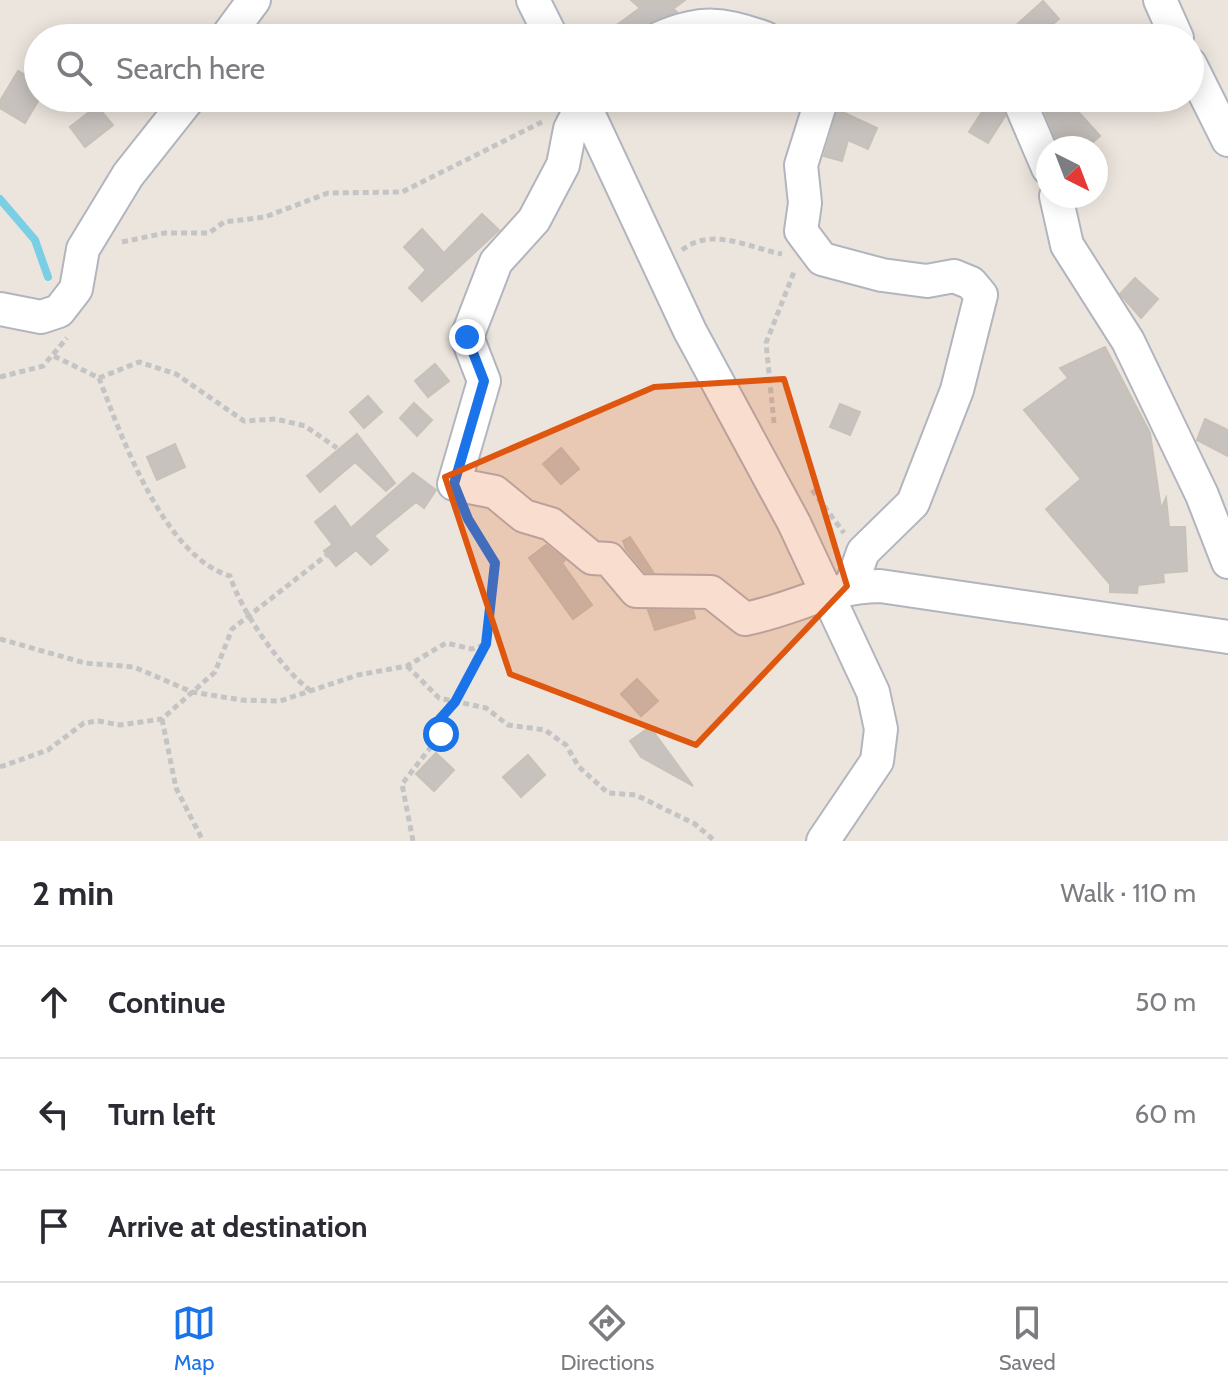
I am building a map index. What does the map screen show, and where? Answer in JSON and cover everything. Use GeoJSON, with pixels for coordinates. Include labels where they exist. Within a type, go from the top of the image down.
{"type":"FeatureCollection","features":[{"type":"Feature","properties":{"kind":"street"},"geometry":{"type":"LineString","coordinates":[[236,24],[254,0]]}},
{"type":"Feature","properties":{"kind":"street"},"geometry":{"type":"LineString","coordinates":[[1160,0],[1171,24]]}},
{"type":"Feature","properties":{"kind":"street"},"geometry":{"type":"LineString","coordinates":[[1204,92],[1228,140]]}},
{"type":"Feature","properties":{"kind":"street"},"geometry":{"type":"LineString","coordinates":[[0,309],[41,317],[59,311],[76,289],[83,249],[121,187],[178,112]]}},
{"type":"Feature","properties":{"kind":"street"},"geometry":{"type":"LineString","coordinates":[[578,112],[563,165],[534,220],[496,262],[467,337],[484,381],[454,484],[495,492],[524,516],[551,524],[592,558],[609,559],[636,591],[711,592],[745,619],[776,613],[838,589],[880,586],[1032,605],[1228,637]]}},
{"type":"Feature","properties":{"kind":"street"},"geometry":{"type":"LineString","coordinates":[[583,112],[690,331],[794,523],[838,589],[873,692],[881,729],[877,761],[832,836]]}},
{"type":"Feature","properties":{"kind":"street"},"geometry":{"type":"LineString","coordinates":[[818,112],[801,165],[805,203],[801,231],[811,258],[927,281],[954,276],[971,283],[981,295],[957,390],[913,503],[863,552],[838,589]]}},
{"type":"Feature","properties":{"kind":"street"},"geometry":{"type":"LineString","coordinates":[[1024,112],[1036,140]]}},
{"type":"Feature","properties":{"kind":"street"},"geometry":{"type":"LineString","coordinates":[[1059,208],[1067,245],[1128,341],[1202,495],[1228,562]]}},
{"type":"Feature","properties":{"kind":"path"},"geometry":{"type":"LineString","coordinates":[[115,248],[124,241],[165,233],[209,233],[224,222],[265,217],[328,193],[402,192],[565,112]]}},
{"type":"Feature","properties":{"kind":"path"},"geometry":{"type":"LineString","coordinates":[[660,267],[692,241],[732,238],[757,250],[811,258],[766,343],[774,426]]}},
{"type":"Feature","properties":{"kind":"path"},"geometry":{"type":"LineString","coordinates":[[0,377],[43,366],[69,336]]}},
{"type":"Feature","properties":{"kind":"path"},"geometry":{"type":"LineString","coordinates":[[54,356],[99,378],[119,431],[171,529],[214,571],[230,576],[239,603],[251,615],[294,678],[312,691]]}},
{"type":"Feature","properties":{"kind":"path"},"geometry":{"type":"LineString","coordinates":[[99,378],[139,362],[176,374],[244,421],[276,419],[305,426],[337,448]]}},
{"type":"Feature","properties":{"kind":"path"},"geometry":{"type":"LineString","coordinates":[[804,478],[863,552]]}},
{"type":"Feature","properties":{"kind":"path"},"geometry":{"type":"LineString","coordinates":[[413,841],[402,784],[441,734],[439,720],[455,702],[486,644],[495,563],[468,519],[454,484]]}},
{"type":"Feature","properties":{"kind":"path"},"geometry":{"type":"LineString","coordinates":[[0,767],[48,750],[84,723],[98,721],[120,725],[162,719],[215,672],[232,629],[332,551]]}},
{"type":"Feature","properties":{"kind":"path"},"geometry":{"type":"LineString","coordinates":[[0,639],[85,663],[134,667],[192,692],[241,700],[280,701],[358,675],[407,666],[446,643],[472,649],[486,644]]}},
{"type":"Feature","properties":{"kind":"path"},"geometry":{"type":"LineString","coordinates":[[407,666],[439,698],[486,708],[508,725],[545,730],[566,745],[579,767],[608,793],[636,795],[695,824],[715,841]]}},
{"type":"Feature","properties":{"kind":"path"},"geometry":{"type":"LineString","coordinates":[[162,719],[176,788],[203,841]]}},
{"type":"Feature","properties":{"kind":"highlighted area"},"geometry":{"type":"Polygon","coordinates":[[[784,379],[847,586],[696,745],[510,674],[445,477],[654,387],[784,379]]]}},
{"type":"Feature","properties":{"kind":"building"},"geometry":{"type":"Polygon","coordinates":[[[631,0],[685,0],[673,9],[677,12],[649,24],[618,24],[640,8],[631,0]]]}},
{"type":"Feature","properties":{"kind":"building"},"geometry":{"type":"Polygon","coordinates":[[[1043,1],[1059,19],[1053,24],[1018,24],[1043,1]]]}},
{"type":"Feature","properties":{"kind":"building"},"geometry":{"type":"Polygon","coordinates":[[[18,71],[24,74],[24,112],[32,112],[25,123],[0,108],[0,101],[18,71]]]}},
{"type":"Feature","properties":{"kind":"building"},"geometry":{"type":"Polygon","coordinates":[[[89,112],[102,112],[113,125],[85,147],[70,127],[89,112]]]}},
{"type":"Feature","properties":{"kind":"building"},"geometry":{"type":"Polygon","coordinates":[[[837,112],[877,128],[868,149],[848,140],[842,161],[824,156],[837,112]]]}},
{"type":"Feature","properties":{"kind":"building"},"geometry":{"type":"Polygon","coordinates":[[[982,112],[1004,112],[1005,116],[988,143],[969,132],[982,112]]]}},
{"type":"Feature","properties":{"kind":"building"},"geometry":{"type":"Polygon","coordinates":[[[1045,112],[1079,112],[1100,136],[1055,136],[1045,112]]]}},
{"type":"Feature","properties":{"kind":"building"},"geometry":{"type":"Polygon","coordinates":[[[482,214],[499,230],[422,301],[409,288],[426,270],[404,247],[422,229],[444,253],[482,214]]]}},
{"type":"Feature","properties":{"kind":"building"},"geometry":{"type":"Polygon","coordinates":[[[1135,278],[1158,299],[1141,318],[1120,294],[1135,278]]]}},
{"type":"Feature","properties":{"kind":"building"},"geometry":{"type":"Polygon","coordinates":[[[1105,347],[1150,433],[1161,509],[1166,498],[1169,527],[1185,527],[1187,571],[1163,573],[1164,582],[1138,585],[1137,593],[1110,592],[1110,584],[1046,509],[1081,479],[1024,410],[1068,378],[1060,368],[1105,347]]]}},
{"type":"Feature","properties":{"kind":"building"},"geometry":{"type":"Polygon","coordinates":[[[435,364],[449,381],[428,397],[415,381],[435,364]]]}},
{"type":"Feature","properties":{"kind":"building"},"geometry":{"type":"Polygon","coordinates":[[[368,396],[382,412],[364,428],[350,412],[368,396]]]}},
{"type":"Feature","properties":{"kind":"building"},"geometry":{"type":"Polygon","coordinates":[[[414,403],[432,420],[417,436],[400,418],[414,403]]]}},
{"type":"Feature","properties":{"kind":"building"},"geometry":{"type":"Polygon","coordinates":[[[840,404],[860,412],[850,435],[830,427],[840,404]]]}},
{"type":"Feature","properties":{"kind":"building"},"geometry":{"type":"Polygon","coordinates":[[[1205,419],[1228,430],[1228,456],[1197,440],[1205,419]]]}},
{"type":"Feature","properties":{"kind":"building"},"geometry":{"type":"Polygon","coordinates":[[[357,434],[395,483],[386,491],[355,462],[320,492],[307,476],[357,434]]]}},
{"type":"Feature","properties":{"kind":"building"},"geometry":{"type":"Polygon","coordinates":[[[175,444],[185,467],[157,480],[147,457],[175,444]]]}},
{"type":"Feature","properties":{"kind":"building"},"geometry":{"type":"Polygon","coordinates":[[[561,448],[579,469],[561,484],[543,464],[561,448]]]}},
{"type":"Feature","properties":{"kind":"building"},"geometry":{"type":"Polygon","coordinates":[[[413,473],[436,490],[424,508],[416,502],[374,536],[388,550],[371,565],[356,550],[336,566],[324,551],[337,541],[332,544],[315,522],[335,506],[351,528],[413,473]]]}},
{"type":"Feature","properties":{"kind":"building"},"geometry":{"type":"Polygon","coordinates":[[[630,537],[653,572],[645,572],[626,549],[623,541],[630,537]]]}},
{"type":"Feature","properties":{"kind":"building"},"geometry":{"type":"Polygon","coordinates":[[[546,545],[565,560],[562,563],[592,605],[573,619],[529,558],[546,545]]]}},
{"type":"Feature","properties":{"kind":"building"},"geometry":{"type":"Polygon","coordinates":[[[648,610],[693,611],[695,618],[655,630],[648,610]]]}},
{"type":"Feature","properties":{"kind":"building"},"geometry":{"type":"Polygon","coordinates":[[[637,679],[658,701],[641,716],[621,694],[637,679]]]}},
{"type":"Feature","properties":{"kind":"building"},"geometry":{"type":"Polygon","coordinates":[[[650,727],[693,786],[641,757],[630,741],[650,727]]]}},
{"type":"Feature","properties":{"kind":"building"},"geometry":{"type":"Polygon","coordinates":[[[436,753],[454,770],[434,791],[416,774],[436,753]]]}},
{"type":"Feature","properties":{"kind":"building"},"geometry":{"type":"Polygon","coordinates":[[[528,755],[545,775],[521,797],[503,777],[528,755]]]}},
{"type":"Feature","properties":{"kind":"waterway"},"geometry":{"type":"LineString","coordinates":[[0,199],[35,240],[48,277]]}},
{"type":"Feature","properties":{"kind":"route"},"geometry":{"type":"LineString","coordinates":[[441,734],[439,720],[455,702],[486,644],[495,563],[468,519],[454,484],[484,381],[467,337]]}}]}
